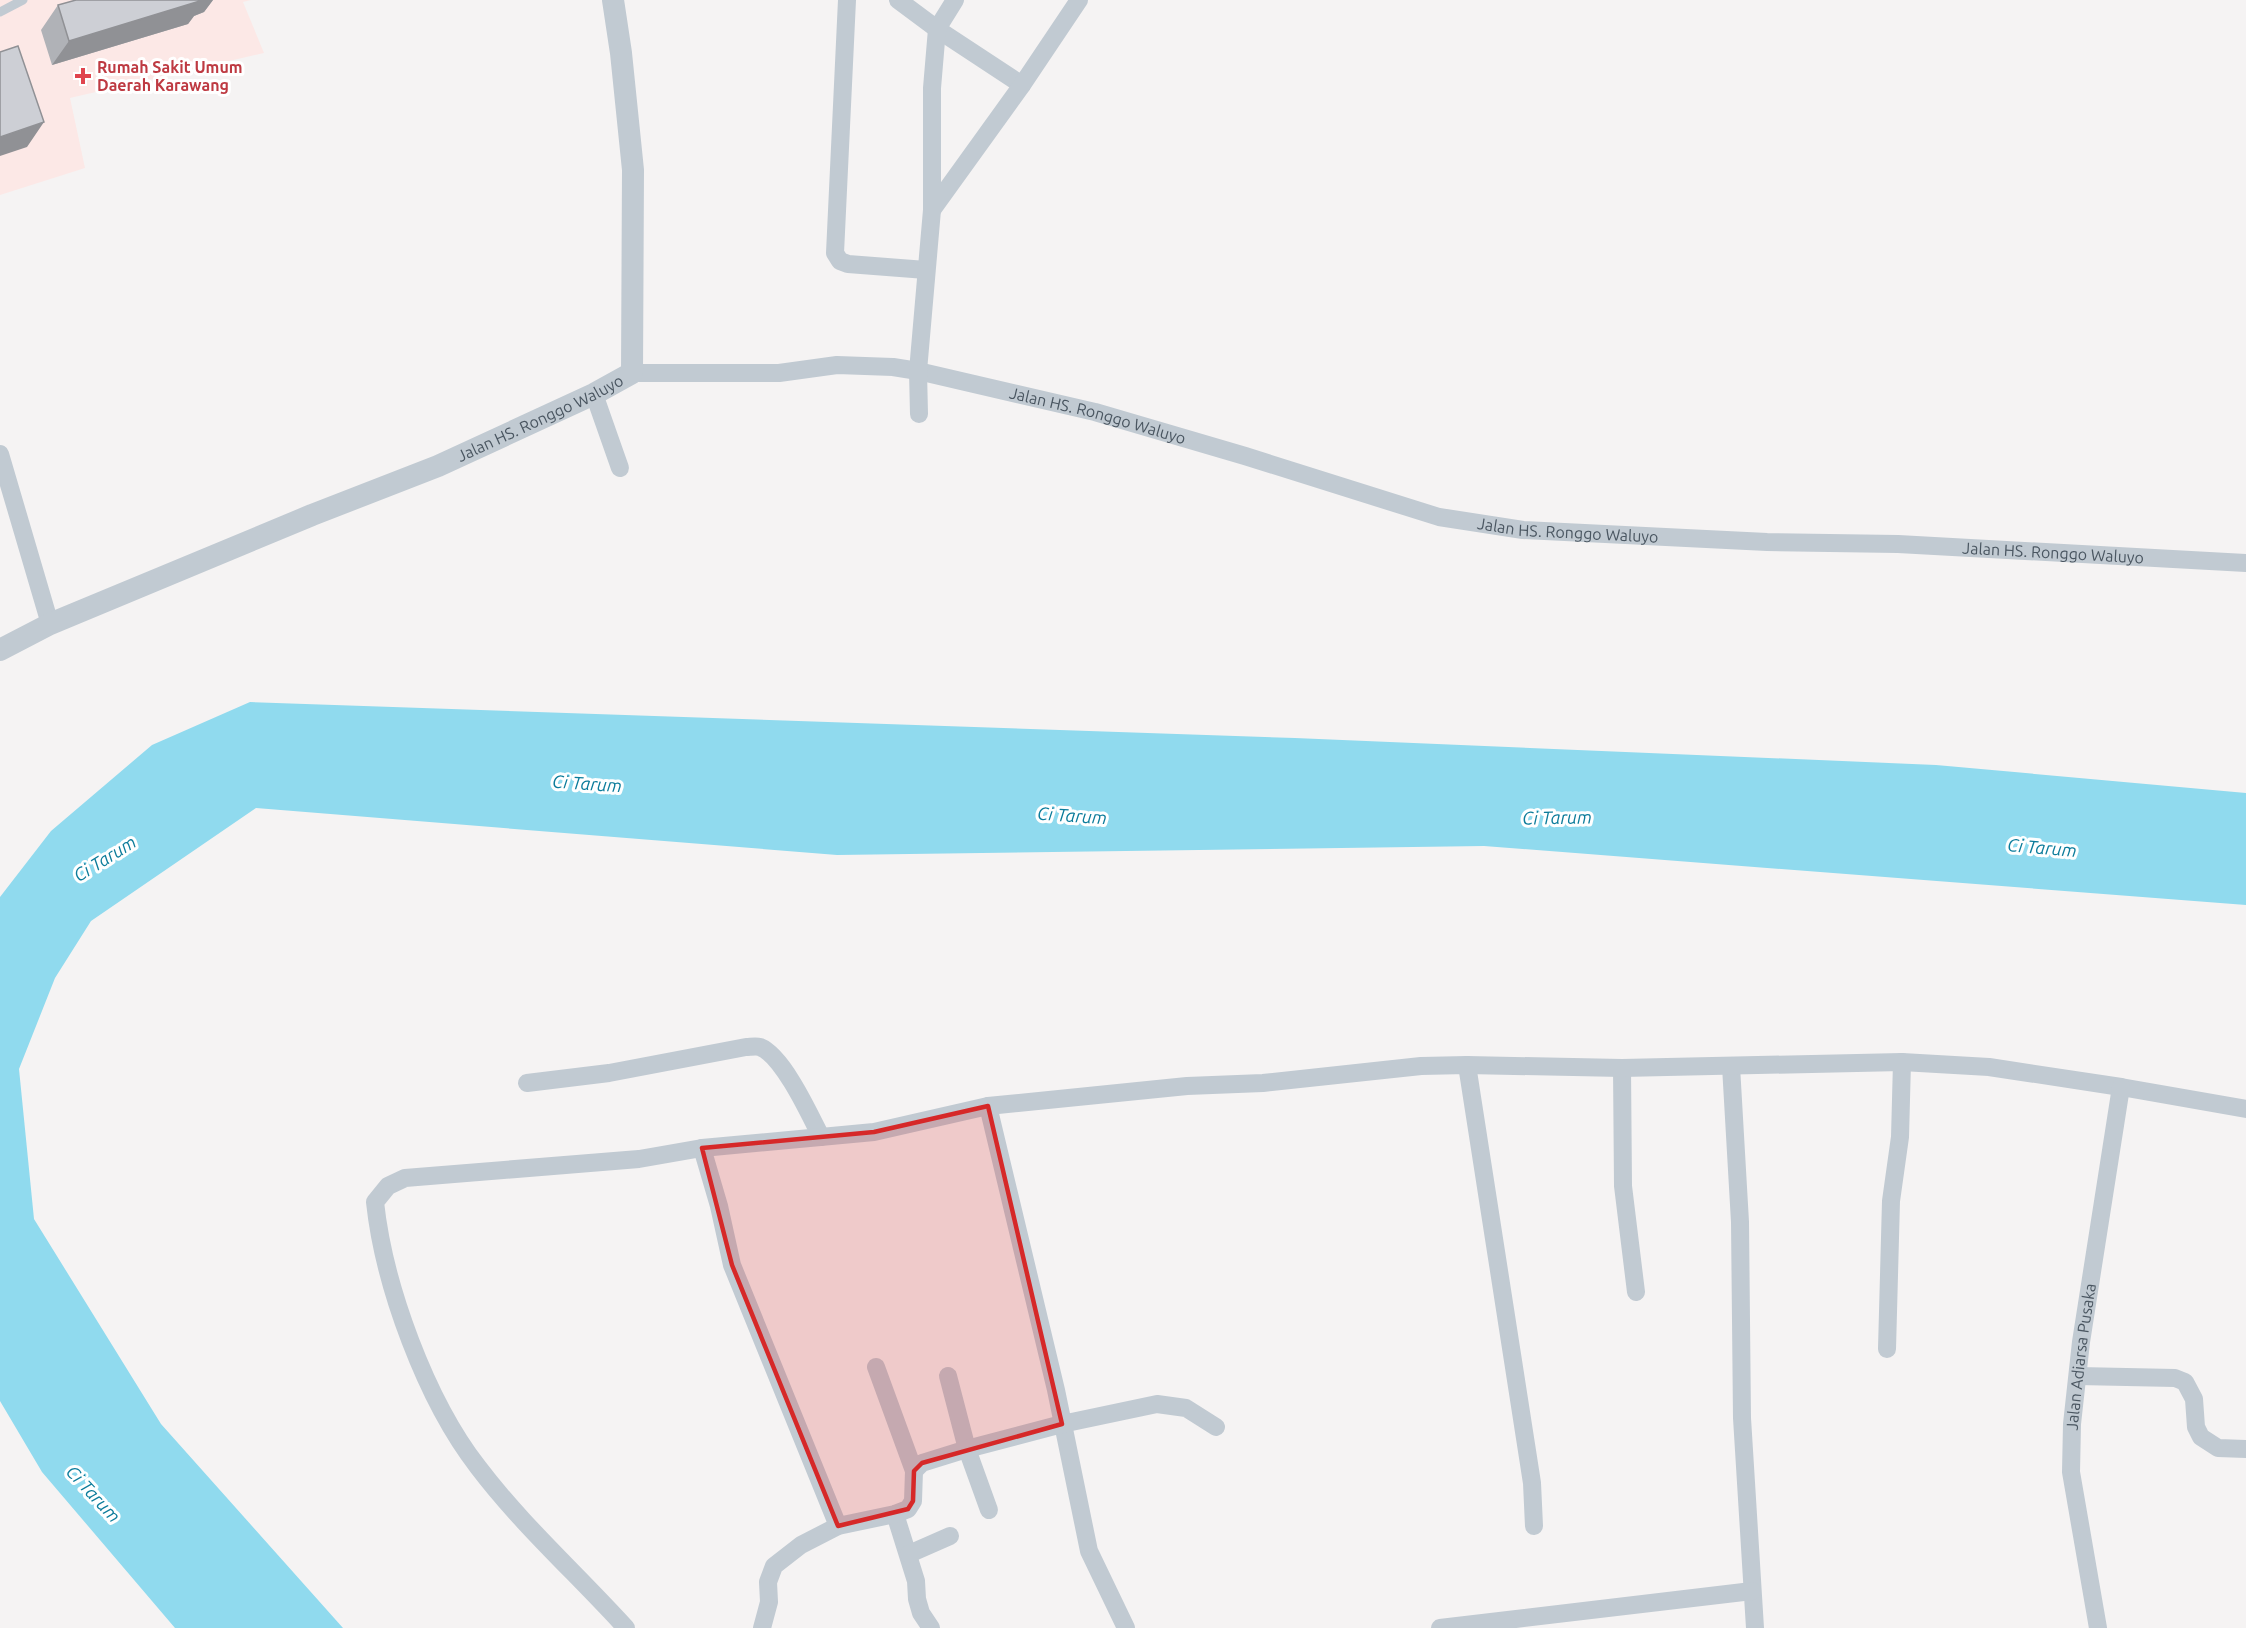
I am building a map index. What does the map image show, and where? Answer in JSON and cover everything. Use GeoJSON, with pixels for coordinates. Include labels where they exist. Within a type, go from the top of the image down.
{"type":"FeatureCollection","features":[{"type":"Feature","properties":{"kind":"street"},"geometry":{"type":"LineString","coordinates":[[613,0],[633,170],[632,373]]}},
{"type":"Feature","properties":{"kind":"street"},"geometry":{"type":"LineString","coordinates":[[847,0],[835,253],[840,261],[848,264],[926,270]]}},
{"type":"Feature","properties":{"kind":"street"},"geometry":{"type":"LineString","coordinates":[[898,0],[937,29],[1022,84]]}},
{"type":"Feature","properties":{"kind":"street"},"geometry":{"type":"LineString","coordinates":[[919,414],[918,371],[932,210],[932,88],[937,29],[955,0]]}},
{"type":"Feature","properties":{"kind":"street"},"geometry":{"type":"LineString","coordinates":[[932,210],[1079,0]]}},
{"type":"Feature","properties":{"kind":"street","name":"Jalan HS. Ronggo Waluyo"},"geometry":{"type":"LineString","coordinates":[[0,650],[50,624],[312,515],[438,466],[594,394],[632,373],[779,373],[837,365],[893,367],[918,371],[1095,412],[1439,517],[1512,528],[1767,542],[1898,544],[2246,562]]}},
{"type":"Feature","properties":{"kind":"street"},"geometry":{"type":"LineString","coordinates":[[594,394],[620,468]]}},
{"type":"Feature","properties":{"kind":"street"},"geometry":{"type":"LineString","coordinates":[[0,454],[50,624]]}},
{"type":"Feature","properties":{"kind":"street"},"geometry":{"type":"LineString","coordinates":[[527,1083],[609,1073],[758,1046],[769,1053],[786,1074],[821,1137]]}},
{"type":"Feature","properties":{"kind":"street"},"geometry":{"type":"LineString","coordinates":[[1887,1349],[1892,1201],[1900,1137],[1902,1062]]}},
{"type":"Feature","properties":{"kind":"street"},"geometry":{"type":"LineString","coordinates":[[626,1628],[509,1504],[478,1467],[430,1389],[399,1304],[378,1230],[375,1202],[388,1186],[405,1178],[639,1159],[702,1148],[874,1132],[988,1106],[1187,1086],[1263,1083],[1421,1066],[1623,1068],[1902,1062],[1989,1067],[2246,1109]]}},
{"type":"Feature","properties":{"kind":"street"},"geometry":{"type":"LineString","coordinates":[[1467,1065],[1532,1483],[1534,1526]]}},
{"type":"Feature","properties":{"kind":"street"},"geometry":{"type":"LineString","coordinates":[[1731,1066],[1740,1222],[1742,1418],[1755,1628]]}},
{"type":"Feature","properties":{"kind":"street"},"geometry":{"type":"LineString","coordinates":[[1623,1068],[1623,1186],[1636,1292]]}},
{"type":"Feature","properties":{"kind":"street","name":"Jalan Adiarsa Pusaka"},"geometry":{"type":"LineString","coordinates":[[2098,1628],[2071,1473],[2072,1424],[2121,1087]]}},
{"type":"Feature","properties":{"kind":"street"},"geometry":{"type":"LineString","coordinates":[[988,1106],[1030,1290],[1056,1390],[1089,1551],[1126,1628]]}},
{"type":"Feature","properties":{"kind":"street"},"geometry":{"type":"LineString","coordinates":[[702,1148],[719,1206],[732,1265],[838,1526]]}},
{"type":"Feature","properties":{"kind":"street"},"geometry":{"type":"LineString","coordinates":[[762,1628],[769,1602],[768,1582],[774,1566],[801,1545],[838,1526],[895,1514],[908,1509],[913,1501],[914,1471],[876,1367]]}},
{"type":"Feature","properties":{"kind":"street"},"geometry":{"type":"LineString","coordinates":[[948,1376],[967,1449],[989,1510]]}},
{"type":"Feature","properties":{"kind":"street"},"geometry":{"type":"LineString","coordinates":[[2078,1376],[2175,1378],[2185,1382],[2194,1399],[2196,1427],[2201,1437],[2218,1448],[2246,1449]]}},
{"type":"Feature","properties":{"kind":"street"},"geometry":{"type":"LineString","coordinates":[[914,1471],[922,1463],[967,1449],[1062,1424],[1156,1404],[1186,1408],[1216,1427]]}},
{"type":"Feature","properties":{"kind":"street"},"geometry":{"type":"LineString","coordinates":[[895,1514],[909,1554],[921,1613],[932,1628]]}},
{"type":"Feature","properties":{"kind":"street"},"geometry":{"type":"LineString","coordinates":[[909,1554],[950,1536]]}},
{"type":"Feature","properties":{"kind":"street"},"geometry":{"type":"LineString","coordinates":[[1440,1628],[1752,1591]]}},
{"type":"Feature","properties":{"kind":"lane"},"geometry":{"type":"LineString","coordinates":[[0,12],[23,0]]}},
{"type":"Feature","properties":{"kind":"highlighted area"},"geometry":{"type":"Polygon","coordinates":[[[988,1106],[1062,1424],[922,1463],[914,1471],[913,1501],[908,1509],[838,1526],[732,1265],[702,1148],[874,1132],[988,1106]]]}},
{"type":"Feature","properties":{"kind":"shaded area","name":"Rumah Sakit Umum Daerah Karawang"},"geometry":{"type":"Polygon","coordinates":[[[0,0],[251,0],[243,2],[264,53],[70,98],[85,168],[0,195],[0,0]]]}},
{"type":"Feature","properties":{"kind":"water","name":"Ci Tarum"},"geometry":{"type":"Polygon","coordinates":[[[250,702],[1295,738],[1936,765],[2246,793],[2246,905],[1484,846],[837,855],[256,808],[91,921],[55,978],[19,1069],[34,1219],[161,1424],[343,1628],[175,1628],[42,1472],[0,1401],[0,897],[51,831],[152,745],[250,702]]]}},
{"type":"Feature","properties":{"kind":"building"},"geometry":{"type":"Polygon","coordinates":[[[76,0],[203,0],[69,41],[58,5],[76,0]]]}},
{"type":"Feature","properties":{"kind":"building"},"geometry":{"type":"Polygon","coordinates":[[[18,46],[44,122],[0,137],[0,52],[18,46]]]}},
{"type":"Feature","properties":{"kind":"place","name":"Rumah Sakit Umum Daerah Karawang"},"geometry":{"type":"Point","coordinates":[83,76]}}]}
